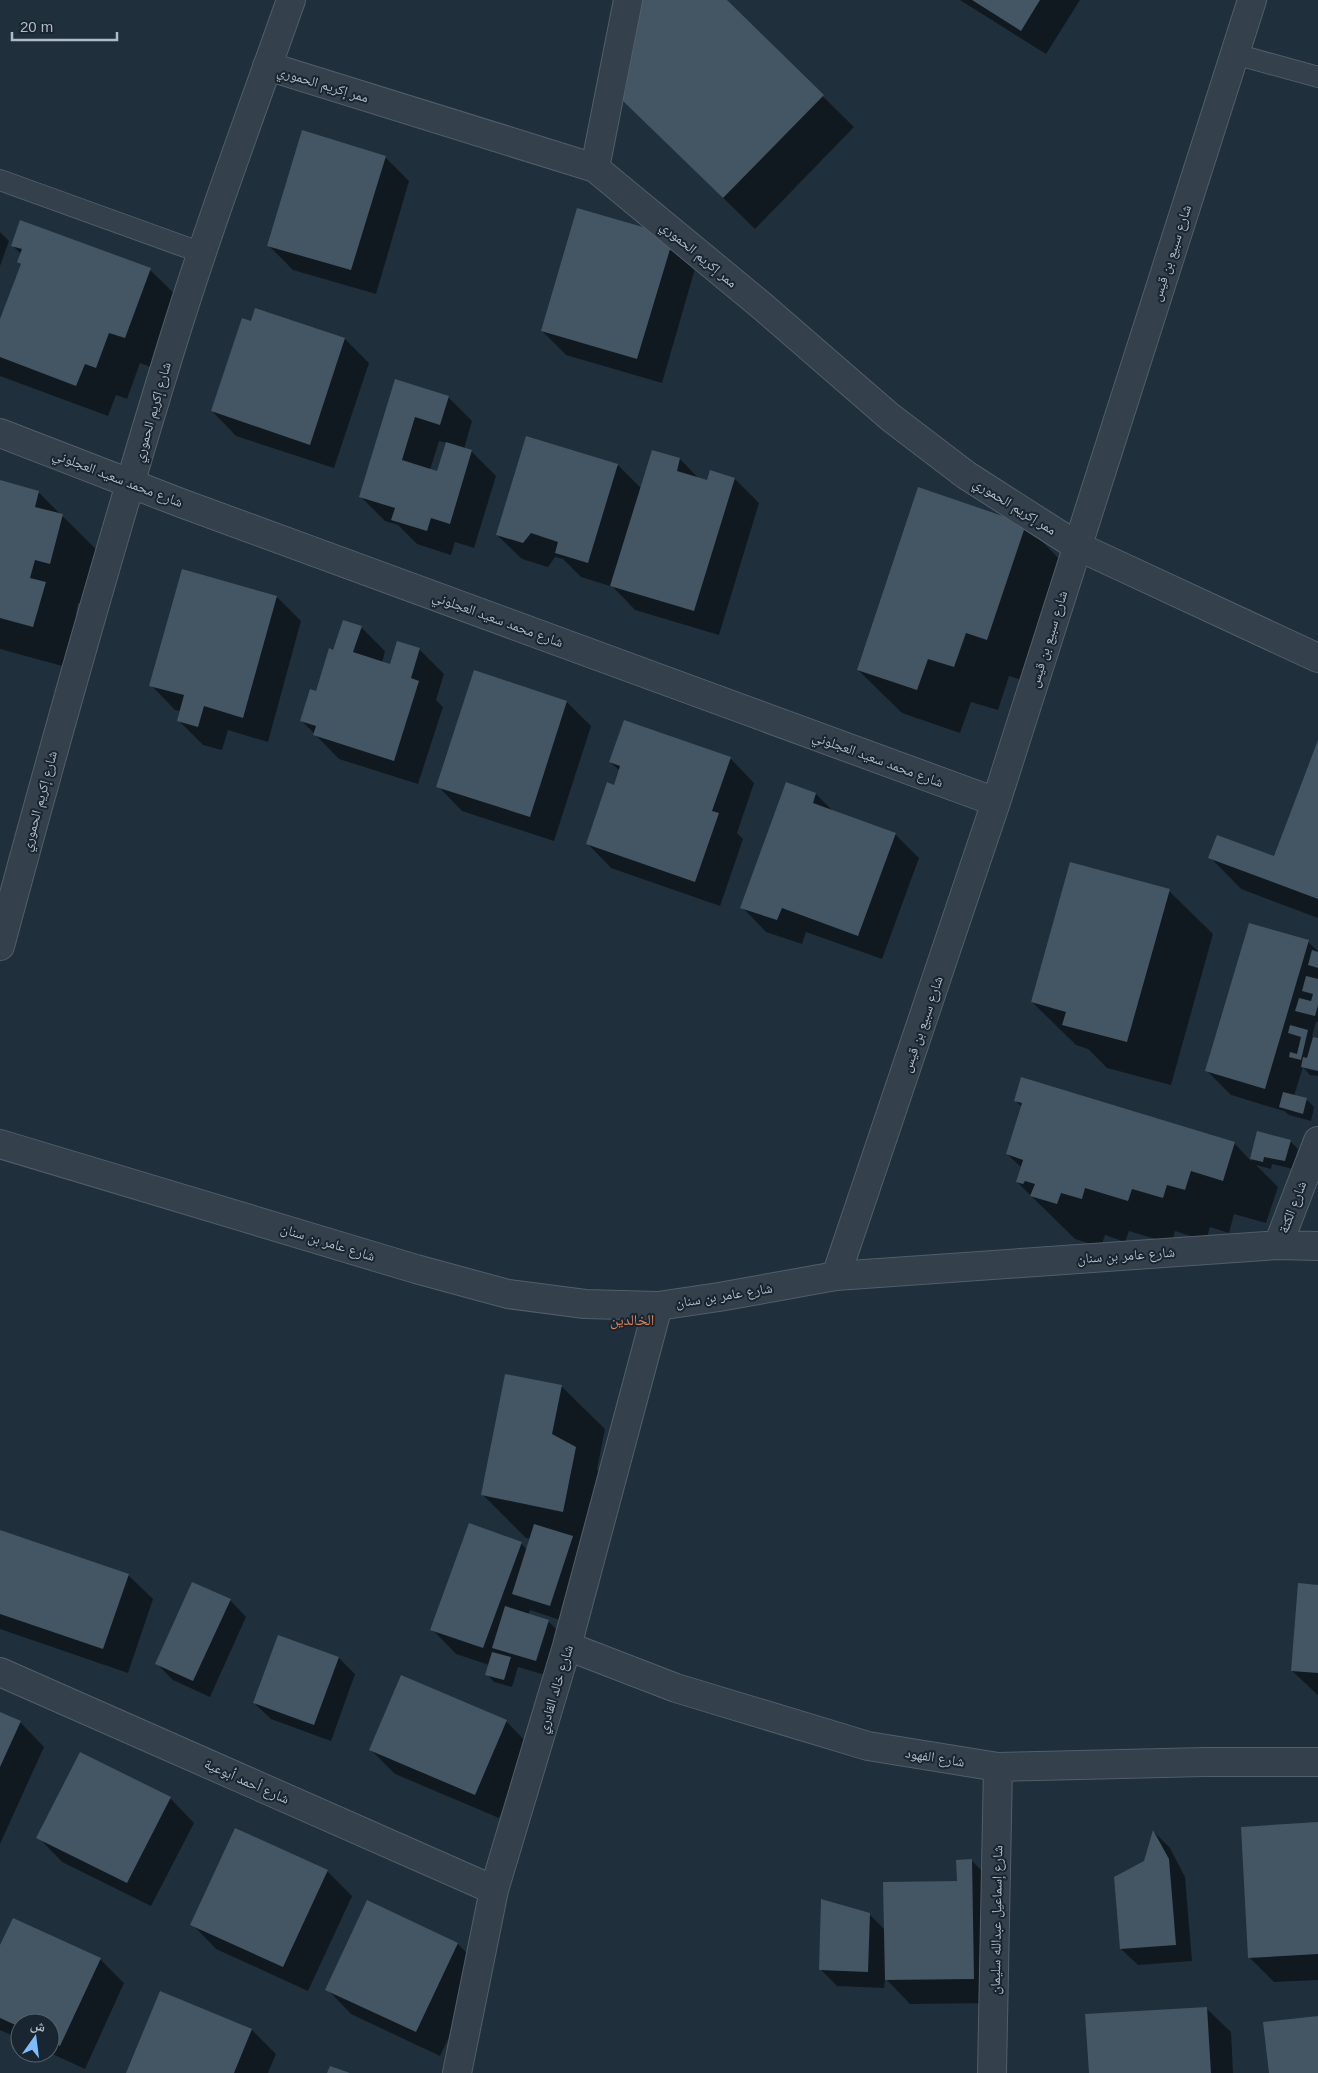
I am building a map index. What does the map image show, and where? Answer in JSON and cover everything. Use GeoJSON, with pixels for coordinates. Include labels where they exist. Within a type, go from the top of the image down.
{"type":"FeatureCollection","features":[{"type":"Feature","properties":{"kind":"street","name":"شارع إكريم الحموري"},"geometry":{"type":"LineString","coordinates":[[0,946],[52,751],[172,348],[202,253],[291,0]]}},
{"type":"Feature","properties":{"kind":"street"},"geometry":{"type":"LineString","coordinates":[[595,168],[628,0]]}},
{"type":"Feature","properties":{"kind":"street","name":"شارع سبيع بن قيس"},"geometry":{"type":"LineString","coordinates":[[836,1276],[996,802],[1252,0]]}},
{"type":"Feature","properties":{"kind":"street","name":"ممر إكريم الحموري"},"geometry":{"type":"LineString","coordinates":[[267,66],[595,168],[762,306],[890,417],[966,475],[1077,546],[1318,658]]}},
{"type":"Feature","properties":{"kind":"street","name":"شارع محمد سعيد العجلوني"},"geometry":{"type":"LineString","coordinates":[[0,433],[996,802]]}},
{"type":"Feature","properties":{"kind":"street","name":"شارع الكتة"},"geometry":{"type":"LineString","coordinates":[[1278,1245],[1318,1141]]}},
{"type":"Feature","properties":{"kind":"street","name":"شارع عامر بن سنان"},"geometry":{"type":"LineString","coordinates":[[0,1144],[416,1269],[508,1294],[585,1304],[658,1306],[836,1276],[1278,1245],[1318,1246]]}},
{"type":"Feature","properties":{"kind":"street","name":"شارع خالد القادري"},"geometry":{"type":"LineString","coordinates":[[457,2073],[494,1890],[568,1646],[658,1306]]}},
{"type":"Feature","properties":{"kind":"street","name":"شارع الفهود"},"geometry":{"type":"LineString","coordinates":[[568,1646],[676,1688],[868,1746],[998,1767],[1205,1762],[1318,1762]]}},
{"type":"Feature","properties":{"kind":"street","name":"شارع أحمد أبوعية"},"geometry":{"type":"LineString","coordinates":[[0,1672],[494,1890]]}},
{"type":"Feature","properties":{"kind":"street","name":"شارع إسماعيل عبدالله سليمان"},"geometry":{"type":"LineString","coordinates":[[992,2073],[998,1767]]}},
{"type":"Feature","properties":{"kind":"lane"},"geometry":{"type":"LineString","coordinates":[[1235,54],[1318,77]]}},
{"type":"Feature","properties":{"kind":"lane"},"geometry":{"type":"LineString","coordinates":[[0,180],[202,253]]}},
{"type":"Feature","properties":{"kind":"building"},"geometry":{"type":"Polygon","coordinates":[[[631,0],[727,0],[824,95],[723,198],[622,100],[627,27],[631,0]]]}},
{"type":"Feature","properties":{"kind":"building"},"geometry":{"type":"Polygon","coordinates":[[[972,0],[1040,0],[1021,31],[972,0]]]}},
{"type":"Feature","properties":{"kind":"building"},"geometry":{"type":"Polygon","coordinates":[[[302,130],[386,156],[351,270],[267,246],[302,130]]]}},
{"type":"Feature","properties":{"kind":"building"},"geometry":{"type":"Polygon","coordinates":[[[577,208],[674,236],[637,359],[541,331],[577,208]]]}},
{"type":"Feature","properties":{"kind":"building"},"geometry":{"type":"Polygon","coordinates":[[[20,220],[151,268],[125,338],[109,333],[96,368],[85,364],[76,386],[0,357],[0,319],[21,264],[17,262],[22,249],[11,246],[20,220]]]}},
{"type":"Feature","properties":{"kind":"building"},"geometry":{"type":"Polygon","coordinates":[[[255,308],[345,338],[310,445],[211,411],[242,318],[251,321],[255,308]]]}},
{"type":"Feature","properties":{"kind":"building"},"geometry":{"type":"Polygon","coordinates":[[[395,379],[449,396],[440,425],[415,417],[402,460],[437,471],[446,442],[472,450],[450,524],[431,518],[427,531],[391,520],[395,508],[359,497],[395,379]]]}},
{"type":"Feature","properties":{"kind":"building"},"geometry":{"type":"Polygon","coordinates":[[[526,436],[618,464],[588,563],[555,553],[558,542],[531,533],[523,543],[496,535],[526,436]]]}},
{"type":"Feature","properties":{"kind":"building"},"geometry":{"type":"Polygon","coordinates":[[[652,450],[680,458],[677,471],[707,480],[710,470],[735,478],[694,611],[610,586],[652,450]]]}},
{"type":"Feature","properties":{"kind":"building"},"geometry":{"type":"Polygon","coordinates":[[[0,480],[39,491],[35,507],[63,514],[50,564],[35,560],[30,578],[46,582],[33,627],[0,618],[0,480]]]}},
{"type":"Feature","properties":{"kind":"building"},"geometry":{"type":"Polygon","coordinates":[[[918,487],[1026,524],[987,640],[966,633],[954,667],[928,659],[917,690],[857,670],[918,487]]]}},
{"type":"Feature","properties":{"kind":"building"},"geometry":{"type":"Polygon","coordinates":[[[182,569],[277,596],[243,718],[204,706],[198,727],[177,721],[184,695],[149,686],[182,569]]]}},
{"type":"Feature","properties":{"kind":"building"},"geometry":{"type":"Polygon","coordinates":[[[343,620],[362,626],[353,652],[390,664],[397,641],[420,648],[411,678],[419,681],[394,761],[313,735],[316,726],[300,721],[310,689],[316,691],[329,648],[333,650],[343,620]]]}},
{"type":"Feature","properties":{"kind":"building"},"geometry":{"type":"Polygon","coordinates":[[[474,670],[567,701],[530,817],[436,787],[474,670]]]}},
{"type":"Feature","properties":{"kind":"building"},"geometry":{"type":"Polygon","coordinates":[[[624,720],[731,757],[712,811],[719,813],[695,882],[586,844],[607,782],[614,785],[620,766],[609,762],[624,720]]]}},
{"type":"Feature","properties":{"kind":"building"},"geometry":{"type":"Polygon","coordinates":[[[1318,740],[1318,899],[1208,858],[1217,835],[1274,856],[1318,740]]]}},
{"type":"Feature","properties":{"kind":"building"},"geometry":{"type":"Polygon","coordinates":[[[786,782],[816,793],[813,803],[896,833],[858,936],[782,908],[777,920],[740,908],[786,782]]]}},
{"type":"Feature","properties":{"kind":"building"},"geometry":{"type":"Polygon","coordinates":[[[1070,862],[1170,889],[1127,1042],[1062,1025],[1066,1012],[1031,1002],[1070,862]]]}},
{"type":"Feature","properties":{"kind":"building"},"geometry":{"type":"Polygon","coordinates":[[[1249,923],[1309,940],[1265,1089],[1205,1071],[1249,923]]]}},
{"type":"Feature","properties":{"kind":"building"},"geometry":{"type":"Polygon","coordinates":[[[1312,950],[1318,952],[1318,968],[1308,965],[1312,950]]]}},
{"type":"Feature","properties":{"kind":"building"},"geometry":{"type":"Polygon","coordinates":[[[1306,976],[1318,979],[1318,1005],[1315,1016],[1295,1011],[1299,998],[1311,1001],[1313,994],[1302,991],[1306,976]]]}},
{"type":"Feature","properties":{"kind":"building"},"geometry":{"type":"Polygon","coordinates":[[[1290,1025],[1308,1030],[1301,1060],[1289,1057],[1290,1052],[1297,1054],[1301,1037],[1288,1033],[1290,1025]]]}},
{"type":"Feature","properties":{"kind":"building"},"geometry":{"type":"Polygon","coordinates":[[[1313,1037],[1318,1038],[1318,1071],[1301,1067],[1303,1057],[1307,1058],[1313,1037]]]}},
{"type":"Feature","properties":{"kind":"building"},"geometry":{"type":"Polygon","coordinates":[[[1021,1077],[1235,1142],[1223,1181],[1191,1171],[1185,1190],[1167,1185],[1163,1198],[1132,1189],[1128,1201],[1085,1188],[1082,1199],[1061,1193],[1057,1204],[1030,1196],[1035,1184],[1025,1181],[1023,1184],[1016,1182],[1023,1160],[1006,1154],[1022,1103],[1014,1101],[1021,1077]]]}},
{"type":"Feature","properties":{"kind":"building"},"geometry":{"type":"Polygon","coordinates":[[[1283,1092],[1307,1098],[1303,1114],[1279,1107],[1283,1092]]]}},
{"type":"Feature","properties":{"kind":"building"},"geometry":{"type":"Polygon","coordinates":[[[1257,1131],[1291,1140],[1285,1161],[1264,1157],[1263,1162],[1250,1159],[1257,1131]]]}},
{"type":"Feature","properties":{"kind":"building"},"geometry":{"type":"Polygon","coordinates":[[[505,1374],[562,1385],[552,1434],[576,1447],[563,1512],[481,1495],[505,1374]]]}},
{"type":"Feature","properties":{"kind":"building"},"geometry":{"type":"Polygon","coordinates":[[[469,1523],[522,1542],[483,1648],[430,1630],[469,1523]]]}},
{"type":"Feature","properties":{"kind":"building"},"geometry":{"type":"Polygon","coordinates":[[[534,1524],[573,1536],[550,1606],[512,1594],[534,1524]]]}},
{"type":"Feature","properties":{"kind":"building"},"geometry":{"type":"Polygon","coordinates":[[[0,1530],[129,1574],[103,1649],[0,1614],[0,1530]]]}},
{"type":"Feature","properties":{"kind":"building"},"geometry":{"type":"Polygon","coordinates":[[[192,1582],[231,1599],[193,1681],[155,1664],[192,1582]]]}},
{"type":"Feature","properties":{"kind":"building"},"geometry":{"type":"Polygon","coordinates":[[[1298,1583],[1318,1585],[1318,1673],[1291,1671],[1298,1583]]]}},
{"type":"Feature","properties":{"kind":"building"},"geometry":{"type":"Polygon","coordinates":[[[505,1606],[549,1620],[536,1661],[492,1648],[505,1606]]]}},
{"type":"Feature","properties":{"kind":"building"},"geometry":{"type":"Polygon","coordinates":[[[278,1635],[339,1657],[314,1725],[253,1703],[278,1635]]]}},
{"type":"Feature","properties":{"kind":"building"},"geometry":{"type":"Polygon","coordinates":[[[492,1652],[511,1657],[504,1680],[485,1675],[492,1652]]]}},
{"type":"Feature","properties":{"kind":"building"},"geometry":{"type":"Polygon","coordinates":[[[401,1675],[507,1720],[475,1795],[369,1750],[401,1675]]]}},
{"type":"Feature","properties":{"kind":"building"},"geometry":{"type":"Polygon","coordinates":[[[0,1712],[21,1721],[0,1767],[0,1712]]]}},
{"type":"Feature","properties":{"kind":"building"},"geometry":{"type":"Polygon","coordinates":[[[80,1752],[171,1797],[127,1883],[36,1838],[80,1752]]]}},
{"type":"Feature","properties":{"kind":"building"},"geometry":{"type":"Polygon","coordinates":[[[1318,1822],[1318,1954],[1248,1958],[1241,1827],[1318,1822]]]}},
{"type":"Feature","properties":{"kind":"building"},"geometry":{"type":"Polygon","coordinates":[[[235,1828],[328,1870],[283,1967],[190,1925],[235,1828]]]}},
{"type":"Feature","properties":{"kind":"building"},"geometry":{"type":"Polygon","coordinates":[[[1153,1830],[1169,1859],[1176,1945],[1120,1949],[1114,1877],[1144,1861],[1153,1830]]]}},
{"type":"Feature","properties":{"kind":"building"},"geometry":{"type":"Polygon","coordinates":[[[972,1859],[974,1979],[885,1980],[883,1882],[957,1881],[956,1860],[972,1859]]]}},
{"type":"Feature","properties":{"kind":"building"},"geometry":{"type":"Polygon","coordinates":[[[821,1899],[870,1913],[868,1972],[819,1970],[821,1899]]]}},
{"type":"Feature","properties":{"kind":"building"},"geometry":{"type":"Polygon","coordinates":[[[367,1900],[458,1943],[416,2032],[325,1990],[367,1900]]]}},
{"type":"Feature","properties":{"kind":"building"},"geometry":{"type":"Polygon","coordinates":[[[13,1918],[101,1958],[60,2046],[60,2013],[10,2013],[10,2022],[0,2018],[0,1945],[13,1918]]]}},
{"type":"Feature","properties":{"kind":"building"},"geometry":{"type":"Polygon","coordinates":[[[160,1991],[252,2029],[234,2073],[126,2073],[160,1991]]]}},
{"type":"Feature","properties":{"kind":"building"},"geometry":{"type":"Polygon","coordinates":[[[1207,2007],[1211,2073],[1089,2073],[1085,2014],[1207,2007]]]}},
{"type":"Feature","properties":{"kind":"building"},"geometry":{"type":"Polygon","coordinates":[[[1318,2016],[1318,2073],[1269,2073],[1263,2022],[1318,2016]]]}},
{"type":"Feature","properties":{"kind":"building"},"geometry":{"type":"Polygon","coordinates":[[[330,2066],[350,2073],[327,2073],[330,2066]]]}},
{"type":"Feature","properties":{"kind":"district","name":"الخالدين"},"geometry":{"type":"Point","coordinates":[632,1320]}}]}
